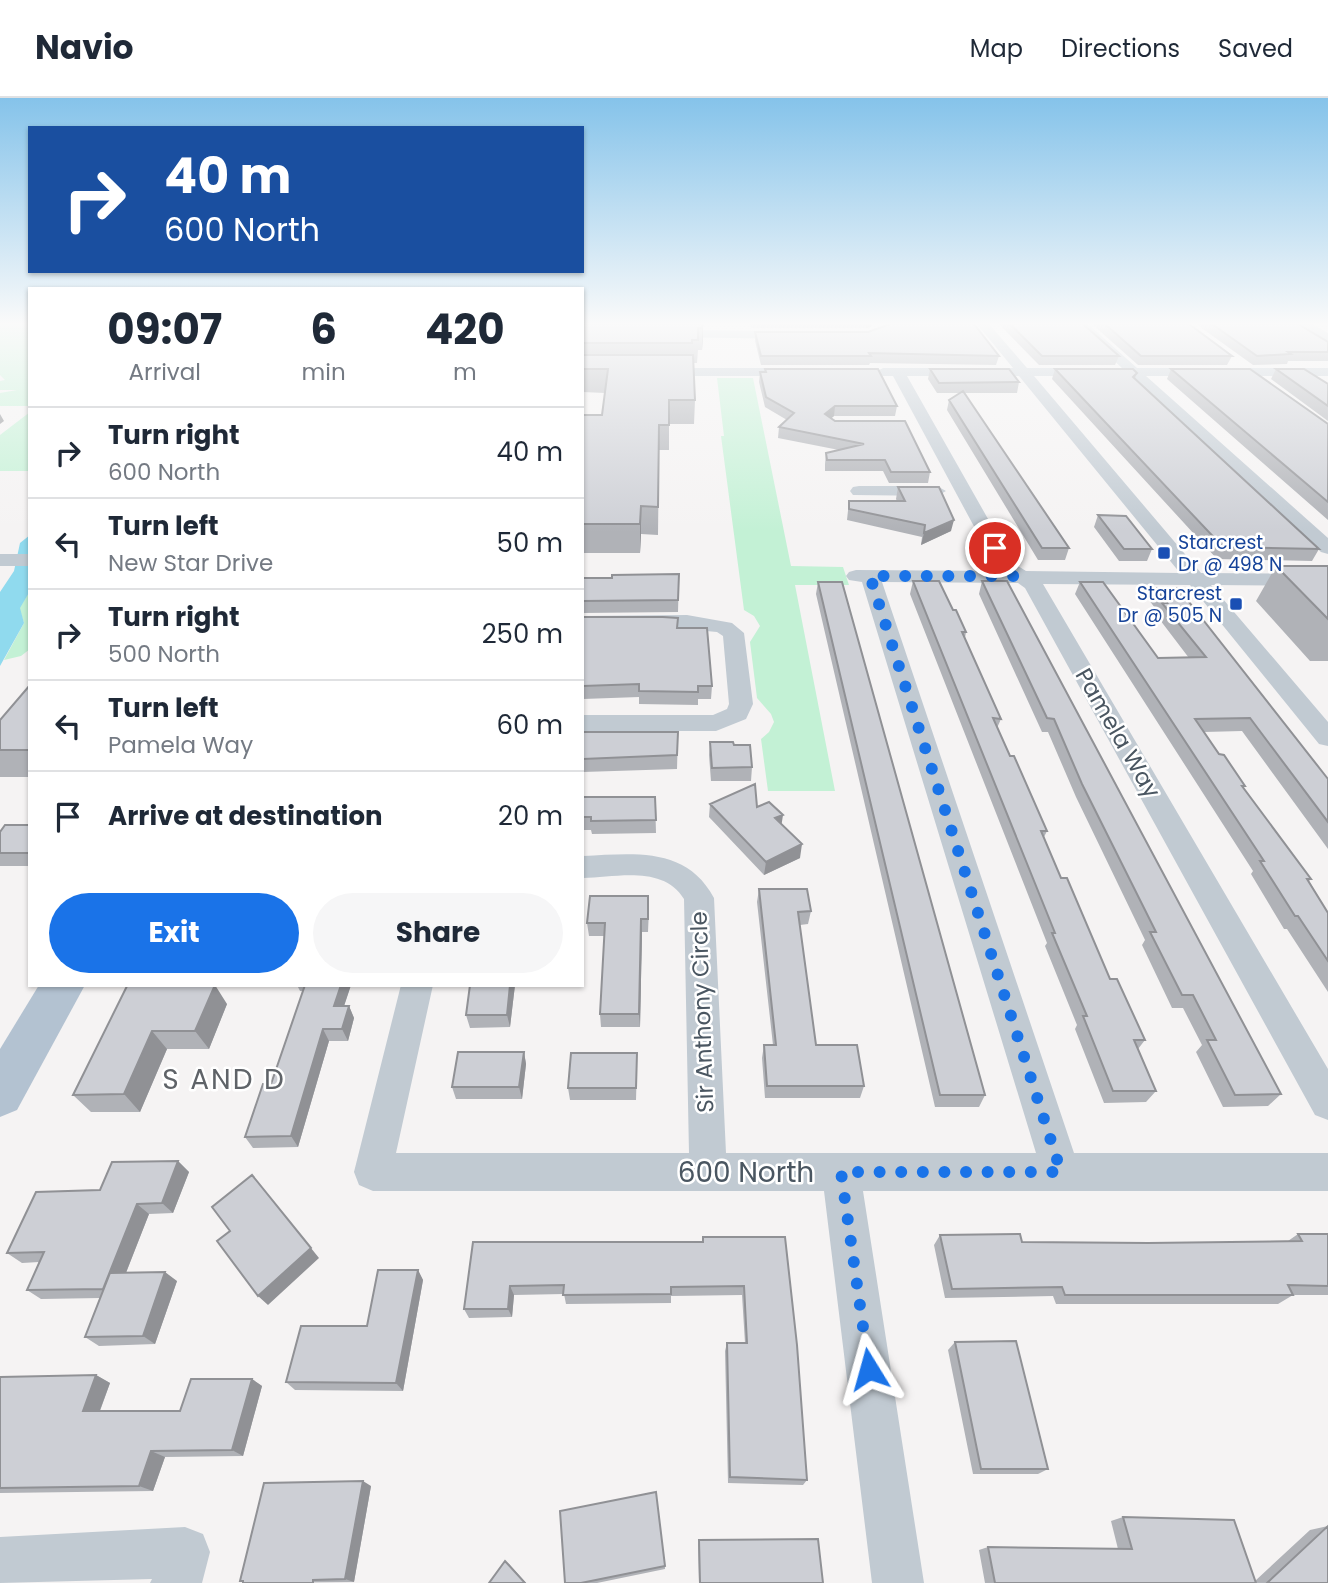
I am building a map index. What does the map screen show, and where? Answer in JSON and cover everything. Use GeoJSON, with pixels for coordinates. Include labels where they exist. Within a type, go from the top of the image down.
{"type":"FeatureCollection","features":[{"type":"Feature","properties":{"kind":"main road"},"geometry":{"type":"LineString","coordinates":[[0,1094],[62,987]]}},
{"type":"Feature","properties":{"kind":"street","name":"Pamela Way"},"geometry":{"type":"LineString","coordinates":[[907,393],[919,424],[963,491],[1005,567],[1033,584],[1328,1103]]}},
{"type":"Feature","properties":{"kind":"street"},"geometry":{"type":"LineString","coordinates":[[1042,393],[1328,738]]}},
{"type":"Feature","properties":{"kind":"street"},"geometry":{"type":"LineString","coordinates":[[1157,393],[1328,548]]}},
{"type":"Feature","properties":{"kind":"street"},"geometry":{"type":"LineString","coordinates":[[859,491],[963,491]]}},
{"type":"Feature","properties":{"kind":"street"},"geometry":{"type":"LineString","coordinates":[[0,560],[28,560]]}},
{"type":"Feature","properties":{"kind":"street"},"geometry":{"type":"LineString","coordinates":[[1061,1172],[863,576],[1328,580]]}},
{"type":"Feature","properties":{"kind":"street"},"geometry":{"type":"LineString","coordinates":[[584,622],[702,622],[724,626],[734,638],[741,704],[732,718],[705,723],[584,723]]}},
{"type":"Feature","properties":{"kind":"street","name":"Sir Anthony Circle"},"geometry":{"type":"LineString","coordinates":[[584,867],[664,869],[684,877],[694,887],[699,898],[708,1172]]}},
{"type":"Feature","properties":{"kind":"street","name":"600 North"},"geometry":{"type":"LineString","coordinates":[[417,987],[373,1172],[1328,1172]]}},
{"type":"Feature","properties":{"kind":"street"},"geometry":{"type":"LineString","coordinates":[[841,1172],[898,1583]]}},
{"type":"Feature","properties":{"kind":"street"},"geometry":{"type":"LineString","coordinates":[[17,1569],[185,1552],[180,1570]]}},
{"type":"Feature","properties":{"kind":"green space"},"geometry":{"type":"Polygon","coordinates":[[[0,393],[28,393],[28,406],[0,406],[0,393]]]}},
{"type":"Feature","properties":{"kind":"green space"},"geometry":{"type":"Polygon","coordinates":[[[719,393],[756,393],[791,566],[843,567],[849,585],[795,585],[835,791],[768,791],[761,739],[769,732],[774,722],[771,714],[757,698],[750,642],[760,626],[754,616],[744,610],[721,436],[724,436],[719,393]]]}},
{"type":"Feature","properties":{"kind":"green space"},"geometry":{"type":"Polygon","coordinates":[[[28,414],[28,471],[0,471],[0,435],[28,414]]]}},
{"type":"Feature","properties":{"kind":"green space"},"geometry":{"type":"Polygon","coordinates":[[[28,594],[28,651],[21,656],[4,660],[24,623],[19,608],[28,594]]]}},
{"type":"Feature","properties":{"kind":"water"},"geometry":{"type":"Polygon","coordinates":[[[28,537],[28,594],[20,608],[24,623],[0,666],[0,592],[14,571],[20,543],[28,537]]]}},
{"type":"Feature","properties":{"kind":"building"},"geometry":{"type":"Polygon","coordinates":[[[605,393],[695,393],[695,400],[669,400],[669,425],[659,425],[658,507],[641,506],[640,524],[584,524],[584,415],[602,415],[605,393]]]}},
{"type":"Feature","properties":{"kind":"building"},"geometry":{"type":"Polygon","coordinates":[[[765,393],[890,393],[897,406],[835,406],[825,414],[835,421],[905,421],[930,472],[891,472],[885,460],[827,460],[826,453],[864,444],[779,427],[794,413],[766,397],[765,393]]]}},
{"type":"Feature","properties":{"kind":"building"},"geometry":{"type":"Polygon","coordinates":[[[965,393],[1069,548],[1042,548],[949,400],[965,393]]]}},
{"type":"Feature","properties":{"kind":"building"},"geometry":{"type":"Polygon","coordinates":[[[1078,393],[1151,393],[1319,549],[1223,547],[1078,393]]]}},
{"type":"Feature","properties":{"kind":"building"},"geometry":{"type":"Polygon","coordinates":[[[1200,393],[1284,393],[1328,424],[1328,502],[1200,393]]]}},
{"type":"Feature","properties":{"kind":"building"},"geometry":{"type":"Polygon","coordinates":[[[1310,393],[1328,393],[1328,406],[1310,393]]]}},
{"type":"Feature","properties":{"kind":"building"},"geometry":{"type":"Polygon","coordinates":[[[898,487],[939,487],[954,520],[924,533],[925,525],[849,509],[849,501],[905,501],[898,487]]]}},
{"type":"Feature","properties":{"kind":"building"},"geometry":{"type":"Polygon","coordinates":[[[1098,515],[1126,516],[1152,549],[1124,549],[1098,515]]]}},
{"type":"Feature","properties":{"kind":"building"},"geometry":{"type":"Polygon","coordinates":[[[1276,566],[1328,566],[1328,619],[1276,566]]]}},
{"type":"Feature","properties":{"kind":"building"},"geometry":{"type":"Polygon","coordinates":[[[679,574],[678,600],[584,601],[584,578],[612,578],[612,575],[679,574]]]}},
{"type":"Feature","properties":{"kind":"building"},"geometry":{"type":"Polygon","coordinates":[[[913,581],[939,581],[953,610],[956,610],[966,632],[962,632],[1001,719],[993,718],[1010,756],[1014,756],[1047,831],[1041,831],[1061,878],[1067,878],[1110,979],[1117,979],[1145,1040],[1134,1040],[1156,1091],[1113,1091],[1083,1016],[1087,1016],[1052,933],[1055,933],[913,581]]]}},
{"type":"Feature","properties":{"kind":"building"},"geometry":{"type":"Polygon","coordinates":[[[982,581],[1007,581],[1281,1094],[1235,1095],[1207,1040],[1216,1040],[1193,995],[1182,995],[1150,932],[1156,932],[1082,784],[1054,719],[1047,718],[982,581]]]}},
{"type":"Feature","properties":{"kind":"building"},"geometry":{"type":"Polygon","coordinates":[[[818,582],[842,582],[985,1095],[940,1095],[818,582]]]}},
{"type":"Feature","properties":{"kind":"building"},"geometry":{"type":"Polygon","coordinates":[[[1080,582],[1103,582],[1158,658],[1206,657],[1162,603],[1167,603],[1155,588],[1178,588],[1328,779],[1328,822],[1250,718],[1195,719],[1219,754],[1224,755],[1245,786],[1242,786],[1311,879],[1307,879],[1328,913],[1328,961],[1298,916],[1295,916],[1260,861],[1264,861],[1080,582]]]}},
{"type":"Feature","properties":{"kind":"building"},"geometry":{"type":"Polygon","coordinates":[[[584,617],[678,618],[677,628],[707,628],[712,686],[698,686],[698,692],[639,691],[639,684],[584,686],[584,617]]]}},
{"type":"Feature","properties":{"kind":"building"},"geometry":{"type":"Polygon","coordinates":[[[28,687],[28,750],[0,750],[0,720],[28,687]]]}},
{"type":"Feature","properties":{"kind":"building"},"geometry":{"type":"Polygon","coordinates":[[[584,732],[678,732],[677,755],[584,759],[584,732]]]}},
{"type":"Feature","properties":{"kind":"building"},"geometry":{"type":"Polygon","coordinates":[[[710,742],[750,745],[752,767],[712,768],[710,742]]]}},
{"type":"Feature","properties":{"kind":"building"},"geometry":{"type":"Polygon","coordinates":[[[755,784],[757,807],[769,802],[783,815],[775,818],[802,844],[766,862],[710,804],[755,784]]]}},
{"type":"Feature","properties":{"kind":"building"},"geometry":{"type":"Polygon","coordinates":[[[584,797],[655,797],[656,820],[591,821],[591,817],[584,817],[584,797]]]}},
{"type":"Feature","properties":{"kind":"building"},"geometry":{"type":"Polygon","coordinates":[[[5,825],[28,825],[28,853],[0,853],[0,832],[5,825]]]}},
{"type":"Feature","properties":{"kind":"building"},"geometry":{"type":"Polygon","coordinates":[[[759,889],[807,889],[811,911],[798,912],[816,1045],[857,1045],[864,1086],[767,1086],[764,1045],[776,1045],[759,889]]]}},
{"type":"Feature","properties":{"kind":"building"},"geometry":{"type":"Polygon","coordinates":[[[590,896],[648,896],[648,919],[641,919],[639,1014],[600,1014],[605,923],[587,923],[590,896]]]}},
{"type":"Feature","properties":{"kind":"building"},"geometry":{"type":"Polygon","coordinates":[[[127,987],[214,987],[195,1031],[152,1031],[124,1094],[73,1095],[127,987]]]}},
{"type":"Feature","properties":{"kind":"building"},"geometry":{"type":"Polygon","coordinates":[[[304,987],[340,987],[334,1006],[349,1006],[342,1029],[323,1029],[291,1136],[245,1137],[263,1084],[271,1084],[304,987]]]}},
{"type":"Feature","properties":{"kind":"building"},"geometry":{"type":"Polygon","coordinates":[[[470,987],[510,987],[507,1015],[466,1015],[470,987]]]}},
{"type":"Feature","properties":{"kind":"building"},"geometry":{"type":"Polygon","coordinates":[[[458,1052],[524,1052],[519,1087],[452,1087],[458,1052]]]}},
{"type":"Feature","properties":{"kind":"building"},"geometry":{"type":"Polygon","coordinates":[[[571,1053],[637,1053],[636,1088],[568,1088],[571,1053]]]}},
{"type":"Feature","properties":{"kind":"building"},"geometry":{"type":"Polygon","coordinates":[[[178,1161],[162,1203],[137,1204],[103,1289],[27,1290],[44,1252],[7,1253],[36,1192],[100,1190],[112,1162],[178,1161]]]}},
{"type":"Feature","properties":{"kind":"building"},"geometry":{"type":"Polygon","coordinates":[[[252,1175],[311,1248],[258,1296],[217,1241],[230,1231],[212,1207],[252,1175]]]}},
{"type":"Feature","properties":{"kind":"building"},"geometry":{"type":"Polygon","coordinates":[[[1020,1234],[1022,1242],[1148,1243],[1302,1241],[1298,1234],[1328,1234],[1328,1286],[1288,1285],[1293,1295],[1065,1295],[1062,1287],[952,1289],[940,1235],[1020,1234]]]}},
{"type":"Feature","properties":{"kind":"building"},"geometry":{"type":"Polygon","coordinates":[[[703,1237],[785,1237],[797,1345],[807,1480],[730,1477],[727,1343],[747,1343],[744,1286],[671,1287],[671,1294],[563,1295],[564,1285],[510,1286],[508,1309],[464,1309],[473,1242],[703,1242],[703,1237]]]}},
{"type":"Feature","properties":{"kind":"building"},"geometry":{"type":"Polygon","coordinates":[[[378,1270],[418,1270],[396,1383],[286,1382],[301,1326],[367,1326],[378,1270]]]}},
{"type":"Feature","properties":{"kind":"building"},"geometry":{"type":"Polygon","coordinates":[[[165,1272],[143,1336],[85,1337],[110,1273],[165,1272]]]}},
{"type":"Feature","properties":{"kind":"building"},"geometry":{"type":"Polygon","coordinates":[[[1016,1341],[1048,1469],[981,1469],[955,1342],[1016,1341]]]}},
{"type":"Feature","properties":{"kind":"building"},"geometry":{"type":"Polygon","coordinates":[[[96,1375],[83,1411],[180,1411],[191,1379],[252,1379],[232,1450],[151,1451],[139,1486],[0,1488],[0,1377],[96,1375]]]}},
{"type":"Feature","properties":{"kind":"building"},"geometry":{"type":"Polygon","coordinates":[[[363,1481],[345,1579],[313,1580],[313,1583],[240,1581],[264,1483],[363,1481]]]}},
{"type":"Feature","properties":{"kind":"building"},"geometry":{"type":"Polygon","coordinates":[[[656,1492],[665,1566],[581,1583],[565,1583],[560,1511],[656,1492]]]}},
{"type":"Feature","properties":{"kind":"building"},"geometry":{"type":"Polygon","coordinates":[[[1123,1517],[1234,1520],[1256,1583],[995,1583],[988,1547],[1132,1549],[1123,1517]]]}},
{"type":"Feature","properties":{"kind":"building"},"geometry":{"type":"Polygon","coordinates":[[[1328,1526],[1328,1583],[1267,1583],[1328,1526]]]}},
{"type":"Feature","properties":{"kind":"building"},"geometry":{"type":"Polygon","coordinates":[[[818,1539],[823,1583],[700,1583],[699,1540],[818,1539]]]}},
{"type":"Feature","properties":{"kind":"building"},"geometry":{"type":"Polygon","coordinates":[[[505,1561],[525,1583],[489,1583],[505,1561]]]}},
{"type":"Feature","properties":{"kind":"place","name":"Starcrest Dr @ 498 N"},"geometry":{"type":"Point","coordinates":[1164,553]}},
{"type":"Feature","properties":{"kind":"place","name":"Starcrest Dr @ 505 N"},"geometry":{"type":"Point","coordinates":[1236,604]}},
{"type":"Feature","properties":{"kind":"district","name":"S AND D"},"geometry":{"type":"Point","coordinates":[224,1079]}},
{"type":"Feature","properties":{"kind":"route"},"geometry":{"type":"LineString","coordinates":[[869,1369],[841,1172],[1061,1172],[870,576],[1021,576],[1005,567],[995,548]]}}]}
